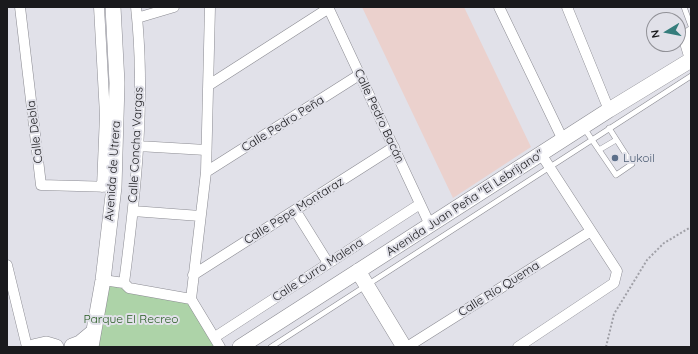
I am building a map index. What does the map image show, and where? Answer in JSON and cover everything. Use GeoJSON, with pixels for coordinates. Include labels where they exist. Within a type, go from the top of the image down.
{"type":"FeatureCollection","features":[{"type":"Feature","properties":{"kind":"street","name":"Calle Debla"},"geometry":{"type":"LineString","coordinates":[[20,7],[41,185],[108,187]]}},
{"type":"Feature","properties":{"kind":"street","name":"Avenida de Utrera"},"geometry":{"type":"LineString","coordinates":[[100,7],[108,187]]}},
{"type":"Feature","properties":{"kind":"street","name":"Avenida de Utrera"},"geometry":{"type":"LineString","coordinates":[[73,347],[91,340],[103,280],[108,187],[117,83],[113,7]]}},
{"type":"Feature","properties":{"kind":"street","name":"Calle Concha Vargas"},"geometry":{"type":"LineString","coordinates":[[124,283],[133,211],[138,146],[139,94],[136,7]]}},
{"type":"Feature","properties":{"kind":"street"},"geometry":{"type":"LineString","coordinates":[[137,18],[174,7]]}},
{"type":"Feature","properties":{"kind":"street"},"geometry":{"type":"LineString","coordinates":[[210,7],[206,172],[191,299],[220,347]]}},
{"type":"Feature","properties":{"kind":"street"},"geometry":{"type":"LineString","coordinates":[[499,7],[563,140]]}},
{"type":"Feature","properties":{"kind":"street"},"geometry":{"type":"LineString","coordinates":[[567,7],[609,110]]}},
{"type":"Feature","properties":{"kind":"street"},"geometry":{"type":"LineString","coordinates":[[209,85],[329,8]]}},
{"type":"Feature","properties":{"kind":"street","name":"Calle Pedro Bacán"},"geometry":{"type":"LineString","coordinates":[[329,8],[430,225]]}},
{"type":"Feature","properties":{"kind":"street"},"geometry":{"type":"LineString","coordinates":[[691,34],[688,44],[691,54]]}},
{"type":"Feature","properties":{"kind":"street","name":"Avenida Juan Peña \"El Lebrijano\""},"geometry":{"type":"LineString","coordinates":[[240,347],[260,342],[358,271],[609,110],[691,60]]}},
{"type":"Feature","properties":{"kind":"street","name":"Calle Pedro Peña"},"geometry":{"type":"LineString","coordinates":[[206,172],[359,75]]}},
{"type":"Feature","properties":{"kind":"street"},"geometry":{"type":"LineString","coordinates":[[138,146],[206,150]]}},
{"type":"Feature","properties":{"kind":"street","name":"Calle Pepe Montaraz"},"geometry":{"type":"LineString","coordinates":[[193,275],[394,147]]}},
{"type":"Feature","properties":{"kind":"street"},"geometry":{"type":"LineString","coordinates":[[518,347],[614,283],[617,270],[541,154]]}},
{"type":"Feature","properties":{"kind":"street","name":"Calle Curro Malena"},"geometry":{"type":"LineString","coordinates":[[215,337],[420,204]]}},
{"type":"Feature","properties":{"kind":"street"},"geometry":{"type":"LineString","coordinates":[[296,210],[328,263]]}},
{"type":"Feature","properties":{"kind":"street"},"geometry":{"type":"LineString","coordinates":[[133,211],[200,216]]}},
{"type":"Feature","properties":{"kind":"street","name":"Calle Río Quema"},"geometry":{"type":"LineString","coordinates":[[407,347],[592,231]]}},
{"type":"Feature","properties":{"kind":"street"},"geometry":{"type":"LineString","coordinates":[[7,265],[27,347]]}},
{"type":"Feature","properties":{"kind":"street"},"geometry":{"type":"LineString","coordinates":[[358,271],[404,347]]}},
{"type":"Feature","properties":{"kind":"street"},"geometry":{"type":"LineString","coordinates":[[103,280],[124,283],[129,288],[191,299]]}},
{"type":"Feature","properties":{"kind":"street"},"geometry":{"type":"LineString","coordinates":[[33,347],[46,344],[56,347],[73,347]]}},
{"type":"Feature","properties":{"kind":"lane"},"geometry":{"type":"LineString","coordinates":[[684,7],[691,26]]}},
{"type":"Feature","properties":{"kind":"lane","name":"Avenida Juan Peña \"El Lebrijano\""},"geometry":{"type":"LineString","coordinates":[[271,347],[368,286],[691,76]]}},
{"type":"Feature","properties":{"kind":"lane"},"geometry":{"type":"LineString","coordinates":[[584,127],[616,175],[632,164],[609,128]]}},
{"type":"Feature","properties":{"kind":"lane"},"geometry":{"type":"LineString","coordinates":[[599,150],[616,140]]}},
{"type":"Feature","properties":{"kind":"path"},"geometry":{"type":"LineString","coordinates":[[606,347],[614,314],[646,260],[664,243],[691,227]]}},
{"type":"Feature","properties":{"kind":"shaded area"},"geometry":{"type":"Polygon","coordinates":[[[362,7],[464,7],[531,147],[453,198],[362,7]]]}},
{"type":"Feature","properties":{"kind":"green space","name":"Parque El Recreo"},"geometry":{"type":"Polygon","coordinates":[[[107,285],[188,302],[215,347],[98,347],[107,285]]]}},
{"type":"Feature","properties":{"kind":"place","name":"Lukoil"},"geometry":{"type":"Point","coordinates":[615,158]}}]}
